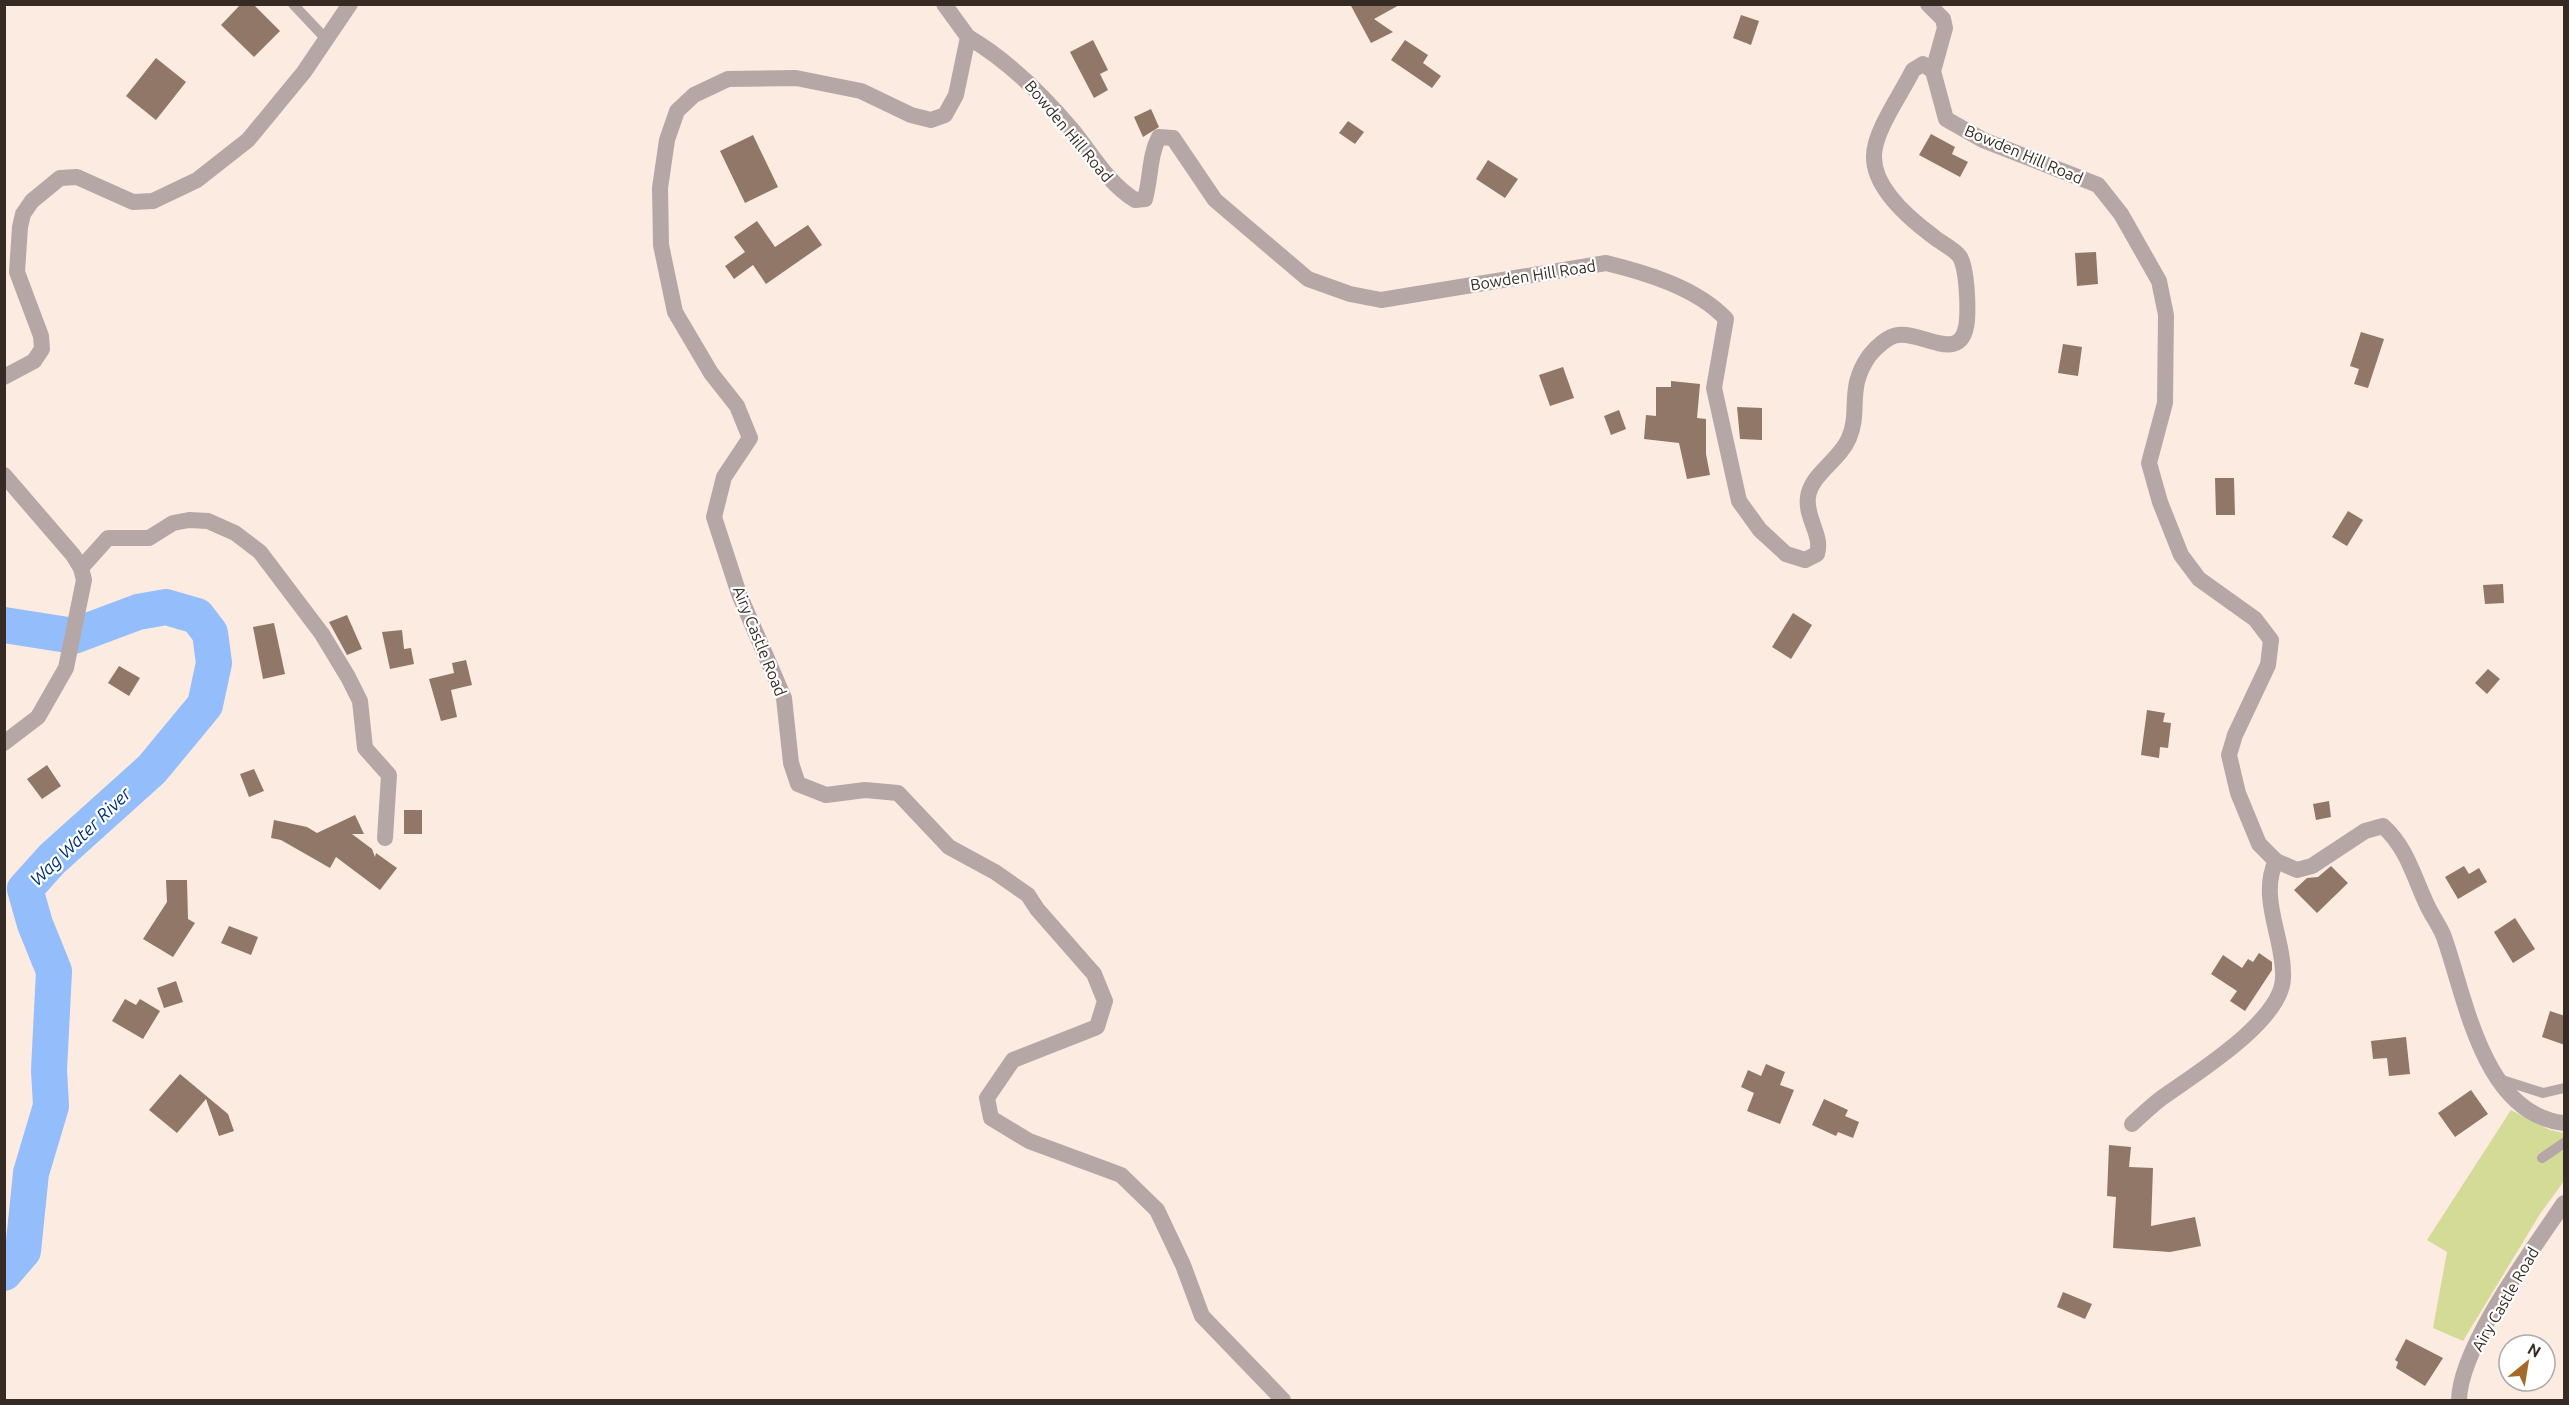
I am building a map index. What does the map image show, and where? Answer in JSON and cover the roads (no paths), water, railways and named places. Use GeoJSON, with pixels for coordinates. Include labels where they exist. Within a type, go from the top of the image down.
{"type":"FeatureCollection","features":[{"type":"Feature","properties":{"kind":"street"},"geometry":{"type":"LineString","coordinates":[[4,377],[34,361],[42,350],[41,336],[17,272],[20,228],[23,214],[32,201],[60,178],[77,177],[133,202],[153,201],[197,180],[249,140],[304,72],[350,4]]}},
{"type":"Feature","properties":{"kind":"street"},"geometry":{"type":"LineString","coordinates":[[944,4],[968,37]]}},
{"type":"Feature","properties":{"kind":"street"},"geometry":{"type":"LineString","coordinates":[[1928,4],[1943,19],[1945,28],[1933,71]]}},
{"type":"Feature","properties":{"kind":"street","name":"Bowden Hill Road"},"geometry":{"type":"LineString","coordinates":[[968,37],[990,50],[1050,104],[1118,190],[1135,200],[1145,199],[1151,180],[1153,149],[1159,137],[1173,138],[1215,200],[1308,279],[1350,294],[1381,300],[1606,263],[1640,272],[1711,303],[1726,319],[1714,388],[1738,501],[1760,530],[1786,554],[1805,560],[1817,554],[1820,545],[1808,512],[1808,495],[1819,475],[1838,457],[1850,437],[1853,395],[1859,373],[1871,353],[1888,339],[1899,334],[1919,337],[1940,345],[1955,343],[1964,336],[1967,320],[1966,280],[1959,256],[1925,231],[1884,191],[1874,157],[1879,134],[1913,69],[1923,64],[1933,71],[1946,118],[1983,140],[2098,185],[2121,214],[2159,281],[2166,315],[2165,403],[2149,463],[2160,502],[2181,555],[2199,579],[2255,619],[2271,640],[2268,665],[2235,735],[2229,756],[2238,793],[2259,844],[2276,861]]}},
{"type":"Feature","properties":{"kind":"street","name":"Airy Castle Road"},"geometry":{"type":"LineString","coordinates":[[968,37],[956,95],[945,116],[931,120],[911,115],[861,91],[796,78],[728,79],[694,95],[677,111],[667,140],[660,188],[661,245],[675,312],[711,373],[737,406],[750,438],[724,477],[714,517],[739,594],[784,699],[791,763],[798,784],[826,795],[866,790],[898,793],[949,847],[994,872],[1028,895],[1037,909],[1094,974],[1106,1001],[1097,1027],[1013,1060],[987,1098],[991,1118],[1029,1141],[1121,1175],[1157,1210],[1183,1265],[1202,1316],[1283,1401]]}},
{"type":"Feature","properties":{"kind":"street"},"geometry":{"type":"LineString","coordinates":[[4,475],[83,574]]}},
{"type":"Feature","properties":{"kind":"street"},"geometry":{"type":"LineString","coordinates":[[4,743],[38,717],[66,668],[83,574],[108,538],[149,538],[173,523],[189,520],[208,521],[235,534],[260,552],[321,634],[348,676],[360,701],[364,748],[389,775],[385,838]]}},
{"type":"Feature","properties":{"kind":"street"},"geometry":{"type":"LineString","coordinates":[[2132,1124],[2160,1099],[2218,1059],[2251,1030],[2281,994],[2284,977],[2270,896],[2272,870],[2276,861],[2297,870],[2312,866],[2364,831],[2383,826],[2399,840],[2427,907],[2444,937],[2475,1033],[2506,1092],[2533,1112],[2565,1123]]}},
{"type":"Feature","properties":{"kind":"street","name":"Airy Castle Road"},"geometry":{"type":"LineString","coordinates":[[2459,1401],[2459,1384],[2483,1332],[2520,1268],[2565,1203]]}},
{"type":"Feature","properties":{"kind":"lane"},"geometry":{"type":"LineString","coordinates":[[293,4],[325,38]]}},
{"type":"Feature","properties":{"kind":"lane"},"geometry":{"type":"LineString","coordinates":[[2499,1079],[2543,1093],[2565,1088]]}},
{"type":"Feature","properties":{"kind":"lane"},"geometry":{"type":"LineString","coordinates":[[2542,1158],[2565,1143]]}},
{"type":"Feature","properties":{"kind":"waterway","name":"Wag Water River"},"geometry":{"type":"LineString","coordinates":[[4,625],[74,636],[138,612],[166,607],[197,616],[210,633],[214,663],[205,705],[152,769],[52,859],[25,889],[35,924],[54,971],[49,1070],[51,1106],[31,1173],[23,1251],[4,1273]]}}]}
